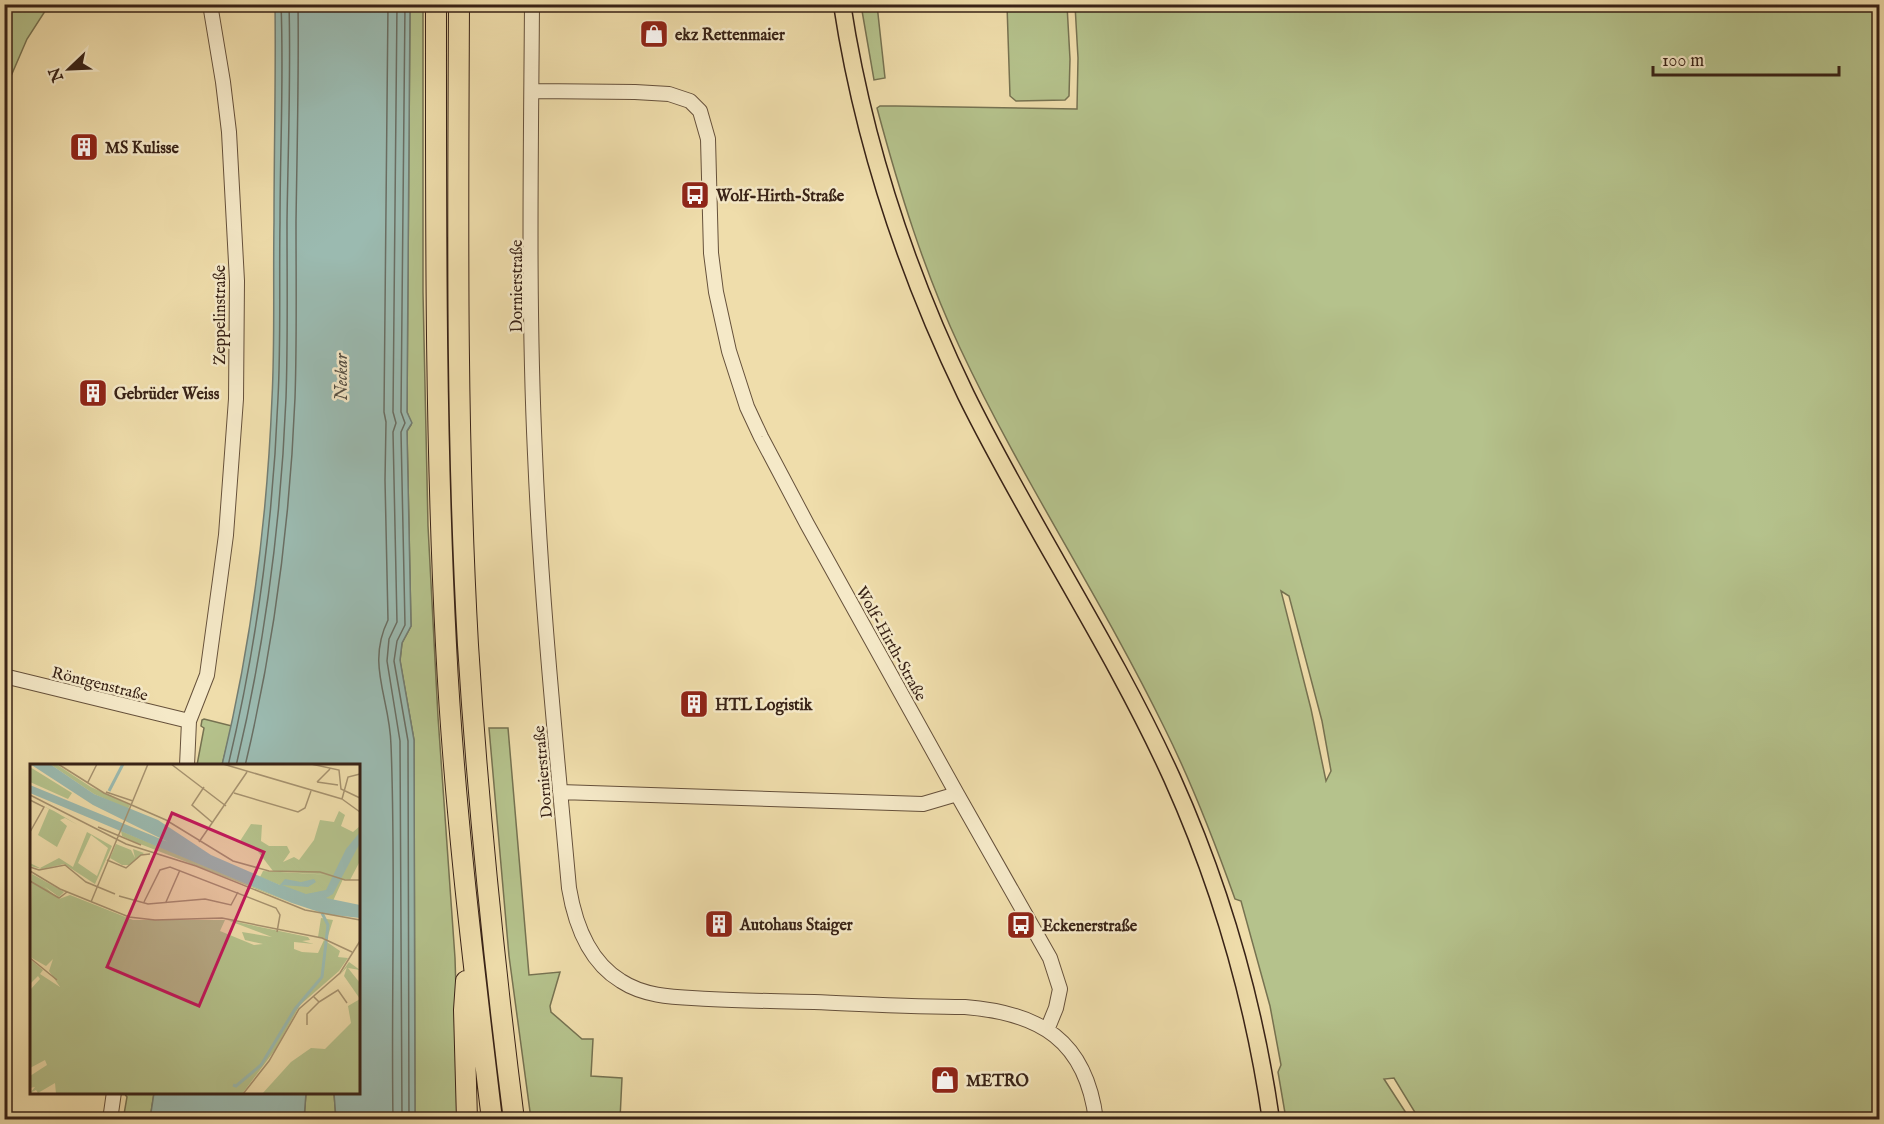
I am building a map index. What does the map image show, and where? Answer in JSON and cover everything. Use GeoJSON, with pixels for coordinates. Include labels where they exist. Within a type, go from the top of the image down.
{"type":"FeatureCollection","features":[{"type":"Feature","properties":{"kind":"highway"},"geometry":{"type":"LineString","coordinates":[[436,4],[436,286],[441,521],[453,751],[470,943],[492,1119]]}},
{"type":"Feature","properties":{"kind":"highway"},"geometry":{"type":"LineString","coordinates":[[459,4],[460,418],[468,643],[484,859],[514,1119]]}},
{"type":"Feature","properties":{"kind":"highway"},"geometry":{"type":"LineString","coordinates":[[467,1119],[464,1010],[470,943]]}},
{"type":"Feature","properties":{"kind":"main road"},"geometry":{"type":"LineString","coordinates":[[842,4],[871,143],[899,234],[929,312],[966,394],[989,438],[1083,605],[1149,729],[1198,842],[1242,972],[1271,1119]]}},
{"type":"Feature","properties":{"kind":"street","name":"Zeppelinstraße"},"geometry":{"type":"LineString","coordinates":[[188,764],[189,721],[207,675],[226,535],[236,399],[237,281],[229,132],[210,4]]}},
{"type":"Feature","properties":{"kind":"street","name":"Dornierstraße"},"geometry":{"type":"LineString","coordinates":[[532,4],[532,322],[535,456],[541,565],[569,888],[575,915],[585,941],[598,962],[612,975],[629,986],[647,993],[670,996],[994,1009],[1027,1018],[1047,1030],[1066,1046],[1078,1062],[1092,1096],[1096,1119]]}},
{"type":"Feature","properties":{"kind":"street","name":"Wolf-Hirth-Straße"},"geometry":{"type":"LineString","coordinates":[[533,91],[669,94],[690,101],[700,111],[708,139],[711,253],[716,292],[729,351],[747,407],[782,477],[1053,963],[1060,993],[1047,1030]]}},
{"type":"Feature","properties":{"kind":"street","name":"Röntgenstraße"},"geometry":{"type":"LineString","coordinates":[[4,676],[189,721]]}},
{"type":"Feature","properties":{"kind":"street"},"geometry":{"type":"LineString","coordinates":[[560,792],[923,804],[957,794]]}},
{"type":"Feature","properties":{"kind":"street"},"geometry":{"type":"LineString","coordinates":[[110,1119],[114,1094]]}},
{"type":"Feature","properties":{"kind":"green space"},"geometry":{"type":"Polygon","coordinates":[[[5,4],[49,5],[27,39],[5,90],[5,4]]]}},
{"type":"Feature","properties":{"kind":"green space"},"geometry":{"type":"Polygon","coordinates":[[[423,4],[423,292],[428,526],[438,717],[455,958],[460,1119],[415,1119],[414,740],[400,661],[402,643],[411,626],[407,431],[411,425],[407,412],[410,5],[423,4]]]}},
{"type":"Feature","properties":{"kind":"green space"},"geometry":{"type":"Polygon","coordinates":[[[861,5],[877,5],[885,78],[874,80],[861,5]]]}},
{"type":"Feature","properties":{"kind":"green space"},"geometry":{"type":"Polygon","coordinates":[[[1007,5],[1067,5],[1070,59],[1069,96],[1065,100],[1016,101],[1010,96],[1007,5]]]}},
{"type":"Feature","properties":{"kind":"green space"},"geometry":{"type":"Polygon","coordinates":[[[1075,5],[1879,5],[1879,1119],[1419,1119],[1394,1078],[1384,1079],[1410,1119],[1286,1119],[1278,1072],[1281,1065],[1270,1006],[1241,901],[1235,899],[1193,790],[1140,679],[1009,444],[960,348],[913,230],[877,108],[896,106],[1077,109],[1078,58],[1075,5]],[[1281,591],[1311,709],[1326,781],[1331,771],[1322,721],[1289,596],[1281,591]]]}},
{"type":"Feature","properties":{"kind":"green space"},"geometry":{"type":"Polygon","coordinates":[[[202,720],[232,726],[222,764],[197,764],[204,728],[201,726],[202,720]]]}},
{"type":"Feature","properties":{"kind":"green space"},"geometry":{"type":"Polygon","coordinates":[[[489,728],[508,728],[529,975],[560,972],[550,1006],[551,1012],[582,1039],[593,1039],[591,1076],[622,1078],[620,1119],[531,1119],[509,956],[489,728]]]}},
{"type":"Feature","properties":{"kind":"green space"},"geometry":{"type":"Polygon","coordinates":[[[125,1094],[154,1094],[150,1119],[123,1120],[127,1097],[125,1094]]]}},
{"type":"Feature","properties":{"kind":"green space"},"geometry":{"type":"Polygon","coordinates":[[[306,1094],[334,1094],[336,1119],[304,1120],[306,1094]]]}},
{"type":"Feature","properties":{"kind":"water","name":"Neckar"},"geometry":{"type":"Polygon","coordinates":[[[275,5],[410,5],[407,412],[412,423],[407,431],[411,626],[402,643],[400,660],[414,740],[415,1119],[336,1119],[334,1094],[360,1094],[360,764],[222,764],[241,674],[256,583],[270,444],[273,354],[275,5]]]}},
{"type":"Feature","properties":{"kind":"water"},"geometry":{"type":"Polygon","coordinates":[[[154,1094],[306,1094],[304,1119],[150,1119],[154,1094]]]}},
{"type":"Feature","properties":{"kind":"place","name":"ekz Rettenmaier"},"geometry":{"type":"Point","coordinates":[654,34]}},
{"type":"Feature","properties":{"kind":"place","name":"MS Kulisse"},"geometry":{"type":"Point","coordinates":[84,147]}},
{"type":"Feature","properties":{"kind":"place","name":"Wolf-Hirth-Straße"},"geometry":{"type":"Point","coordinates":[695,195]}},
{"type":"Feature","properties":{"kind":"place","name":"Gebrüder Weiss"},"geometry":{"type":"Point","coordinates":[93,393]}},
{"type":"Feature","properties":{"kind":"place","name":"HTL Logistik"},"geometry":{"type":"Point","coordinates":[694,704]}},
{"type":"Feature","properties":{"kind":"place","name":"Autohaus Staiger"},"geometry":{"type":"Point","coordinates":[719,924]}},
{"type":"Feature","properties":{"kind":"place","name":"Eckenerstraße"},"geometry":{"type":"Point","coordinates":[1021,925]}},
{"type":"Feature","properties":{"kind":"place","name":"METRO"},"geometry":{"type":"Point","coordinates":[945,1080]}}]}
